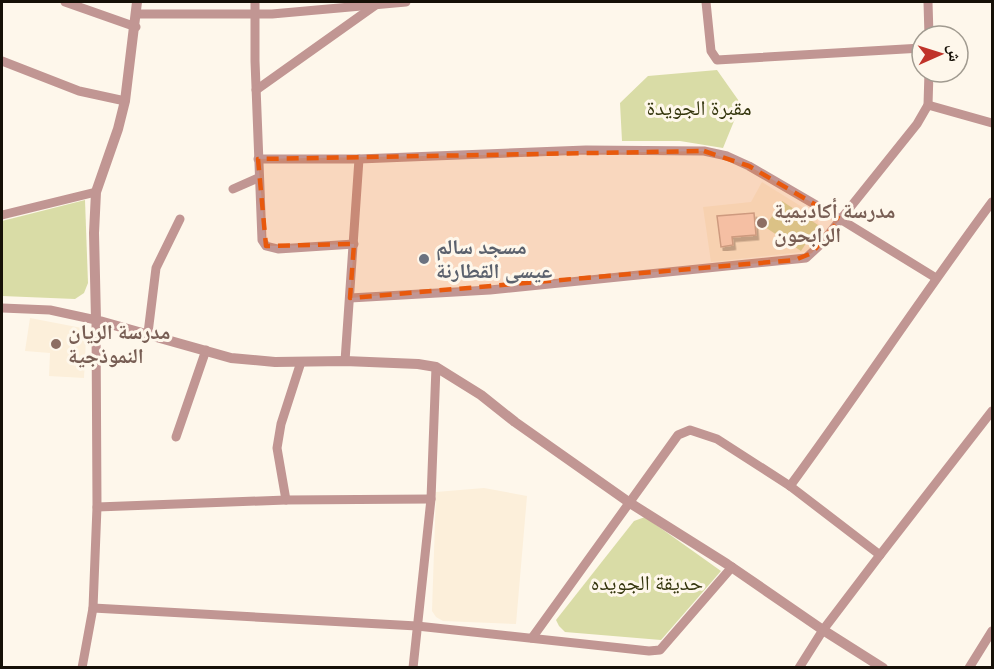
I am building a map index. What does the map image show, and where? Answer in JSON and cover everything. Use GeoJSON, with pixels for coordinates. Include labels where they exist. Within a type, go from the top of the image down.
{"type":"FeatureCollection","features":[{"type":"Feature","properties":{"kind":"street"},"geometry":{"type":"LineString","coordinates":[[65,2],[136,27]]}},
{"type":"Feature","properties":{"kind":"street"},"geometry":{"type":"LineString","coordinates":[[82,668],[93,608],[97,507],[94,233],[96,192],[118,129],[125,101],[136,27],[137,2]]}},
{"type":"Feature","properties":{"kind":"street"},"geometry":{"type":"LineString","coordinates":[[255,2],[258,178],[262,240],[266,246],[278,249],[354,244]]}},
{"type":"Feature","properties":{"kind":"street"},"geometry":{"type":"LineString","coordinates":[[137,14],[255,15],[406,2]]}},
{"type":"Feature","properties":{"kind":"street"},"geometry":{"type":"LineString","coordinates":[[706,2],[711,51],[717,60],[910,49]]}},
{"type":"Feature","properties":{"kind":"street"},"geometry":{"type":"LineString","coordinates":[[928,2],[929,24]]}},
{"type":"Feature","properties":{"kind":"street"},"geometry":{"type":"LineString","coordinates":[[256,90],[379,3]]}},
{"type":"Feature","properties":{"kind":"street"},"geometry":{"type":"LineString","coordinates":[[2,61],[79,91],[125,101]]}},
{"type":"Feature","properties":{"kind":"street"},"geometry":{"type":"LineString","coordinates":[[351,298],[490,290],[806,258],[917,124],[928,105],[929,84]]}},
{"type":"Feature","properties":{"kind":"street"},"geometry":{"type":"LineString","coordinates":[[928,105],[993,123]]}},
{"type":"Feature","properties":{"kind":"street"},"geometry":{"type":"LineString","coordinates":[[258,159],[359,159],[586,150],[704,151],[727,156],[749,166],[936,278]]}},
{"type":"Feature","properties":{"kind":"street"},"geometry":{"type":"LineString","coordinates":[[345,361],[359,159]]}},
{"type":"Feature","properties":{"kind":"street"},"geometry":{"type":"LineString","coordinates":[[233,189],[258,178]]}},
{"type":"Feature","properties":{"kind":"street"},"geometry":{"type":"LineString","coordinates":[[2,215],[96,192]]}},
{"type":"Feature","properties":{"kind":"street"},"geometry":{"type":"LineString","coordinates":[[790,486],[936,278],[993,202]]}},
{"type":"Feature","properties":{"kind":"street"},"geometry":{"type":"LineString","coordinates":[[148,333],[156,268],[180,219]]}},
{"type":"Feature","properties":{"kind":"street"},"geometry":{"type":"LineString","coordinates":[[2,308],[50,310],[148,333],[242,359],[418,364],[436,367],[481,395],[515,422],[630,503],[732,567],[883,668]]}},
{"type":"Feature","properties":{"kind":"street"},"geometry":{"type":"LineString","coordinates":[[176,437],[206,350]]}},
{"type":"Feature","properties":{"kind":"street"},"geometry":{"type":"LineString","coordinates":[[286,500],[277,448],[281,424],[301,362]]}},
{"type":"Feature","properties":{"kind":"street"},"geometry":{"type":"LineString","coordinates":[[413,668],[431,499],[436,367]]}},
{"type":"Feature","properties":{"kind":"street"},"geometry":{"type":"LineString","coordinates":[[799,668],[824,630],[880,555],[991,418]]}},
{"type":"Feature","properties":{"kind":"street"},"geometry":{"type":"LineString","coordinates":[[532,638],[678,435],[690,430],[717,439],[790,486],[880,555]]}},
{"type":"Feature","properties":{"kind":"street"},"geometry":{"type":"LineString","coordinates":[[97,507],[286,500],[431,499]]}},
{"type":"Feature","properties":{"kind":"street"},"geometry":{"type":"LineString","coordinates":[[93,608],[417,626],[649,651],[660,650],[732,567]]}},
{"type":"Feature","properties":{"kind":"street"},"geometry":{"type":"LineString","coordinates":[[969,668],[993,631]]}},
{"type":"Feature","properties":{"kind":"highlighted area"},"geometry":{"type":"Polygon","coordinates":[[[704,151],[749,166],[840,219],[812,253],[795,260],[350,298],[354,244],[266,246],[258,159],[704,151]]]}},
{"type":"Feature","properties":{"kind":"shaded area","name":"مدرسة أكاديمية الرابحون"},"geometry":{"type":"Polygon","coordinates":[[[762,182],[815,215],[820,227],[819,240],[811,251],[711,262],[703,207],[751,202],[762,182]]]}},
{"type":"Feature","properties":{"kind":"shaded area","name":"مدرسة الريان النموذجية"},"geometry":{"type":"Polygon","coordinates":[[[30,318],[82,328],[86,338],[84,378],[49,376],[50,353],[25,351],[30,318]]]}},
{"type":"Feature","properties":{"kind":"shaded area"},"geometry":{"type":"Polygon","coordinates":[[[484,488],[527,496],[516,624],[443,621],[432,611],[436,492],[484,488]]]}},
{"type":"Feature","properties":{"kind":"green space","name":"مقبرة الجويدة"},"geometry":{"type":"Polygon","coordinates":[[[717,70],[741,104],[723,148],[680,141],[622,141],[620,103],[648,76],[717,70]]]}},
{"type":"Feature","properties":{"kind":"green space"},"geometry":{"type":"Polygon","coordinates":[[[85,200],[88,283],[84,293],[75,299],[2,296],[2,221],[85,200]]]}},
{"type":"Feature","properties":{"kind":"green space"},"geometry":{"type":"Polygon","coordinates":[[[782,201],[818,225],[801,251],[765,227],[782,201]]]}},
{"type":"Feature","properties":{"kind":"green space","name":"حديقة الجويده"},"geometry":{"type":"Polygon","coordinates":[[[645,517],[721,571],[661,640],[565,632],[556,620],[634,521],[645,517]]]}},
{"type":"Feature","properties":{"kind":"building"},"geometry":{"type":"Polygon","coordinates":[[[754,213],[756,235],[732,237],[733,245],[721,247],[717,216],[754,213]]]}},
{"type":"Feature","properties":{"kind":"place","name":"مدرسة أكاديمية الرابحون"},"geometry":{"type":"Point","coordinates":[762,223]}},
{"type":"Feature","properties":{"kind":"place","name":"مسجد سالم عيسى القطارنة"},"geometry":{"type":"Point","coordinates":[424,259]}},
{"type":"Feature","properties":{"kind":"place","name":"مدرسة الريان النموذجية"},"geometry":{"type":"Point","coordinates":[56,344]}}]}
